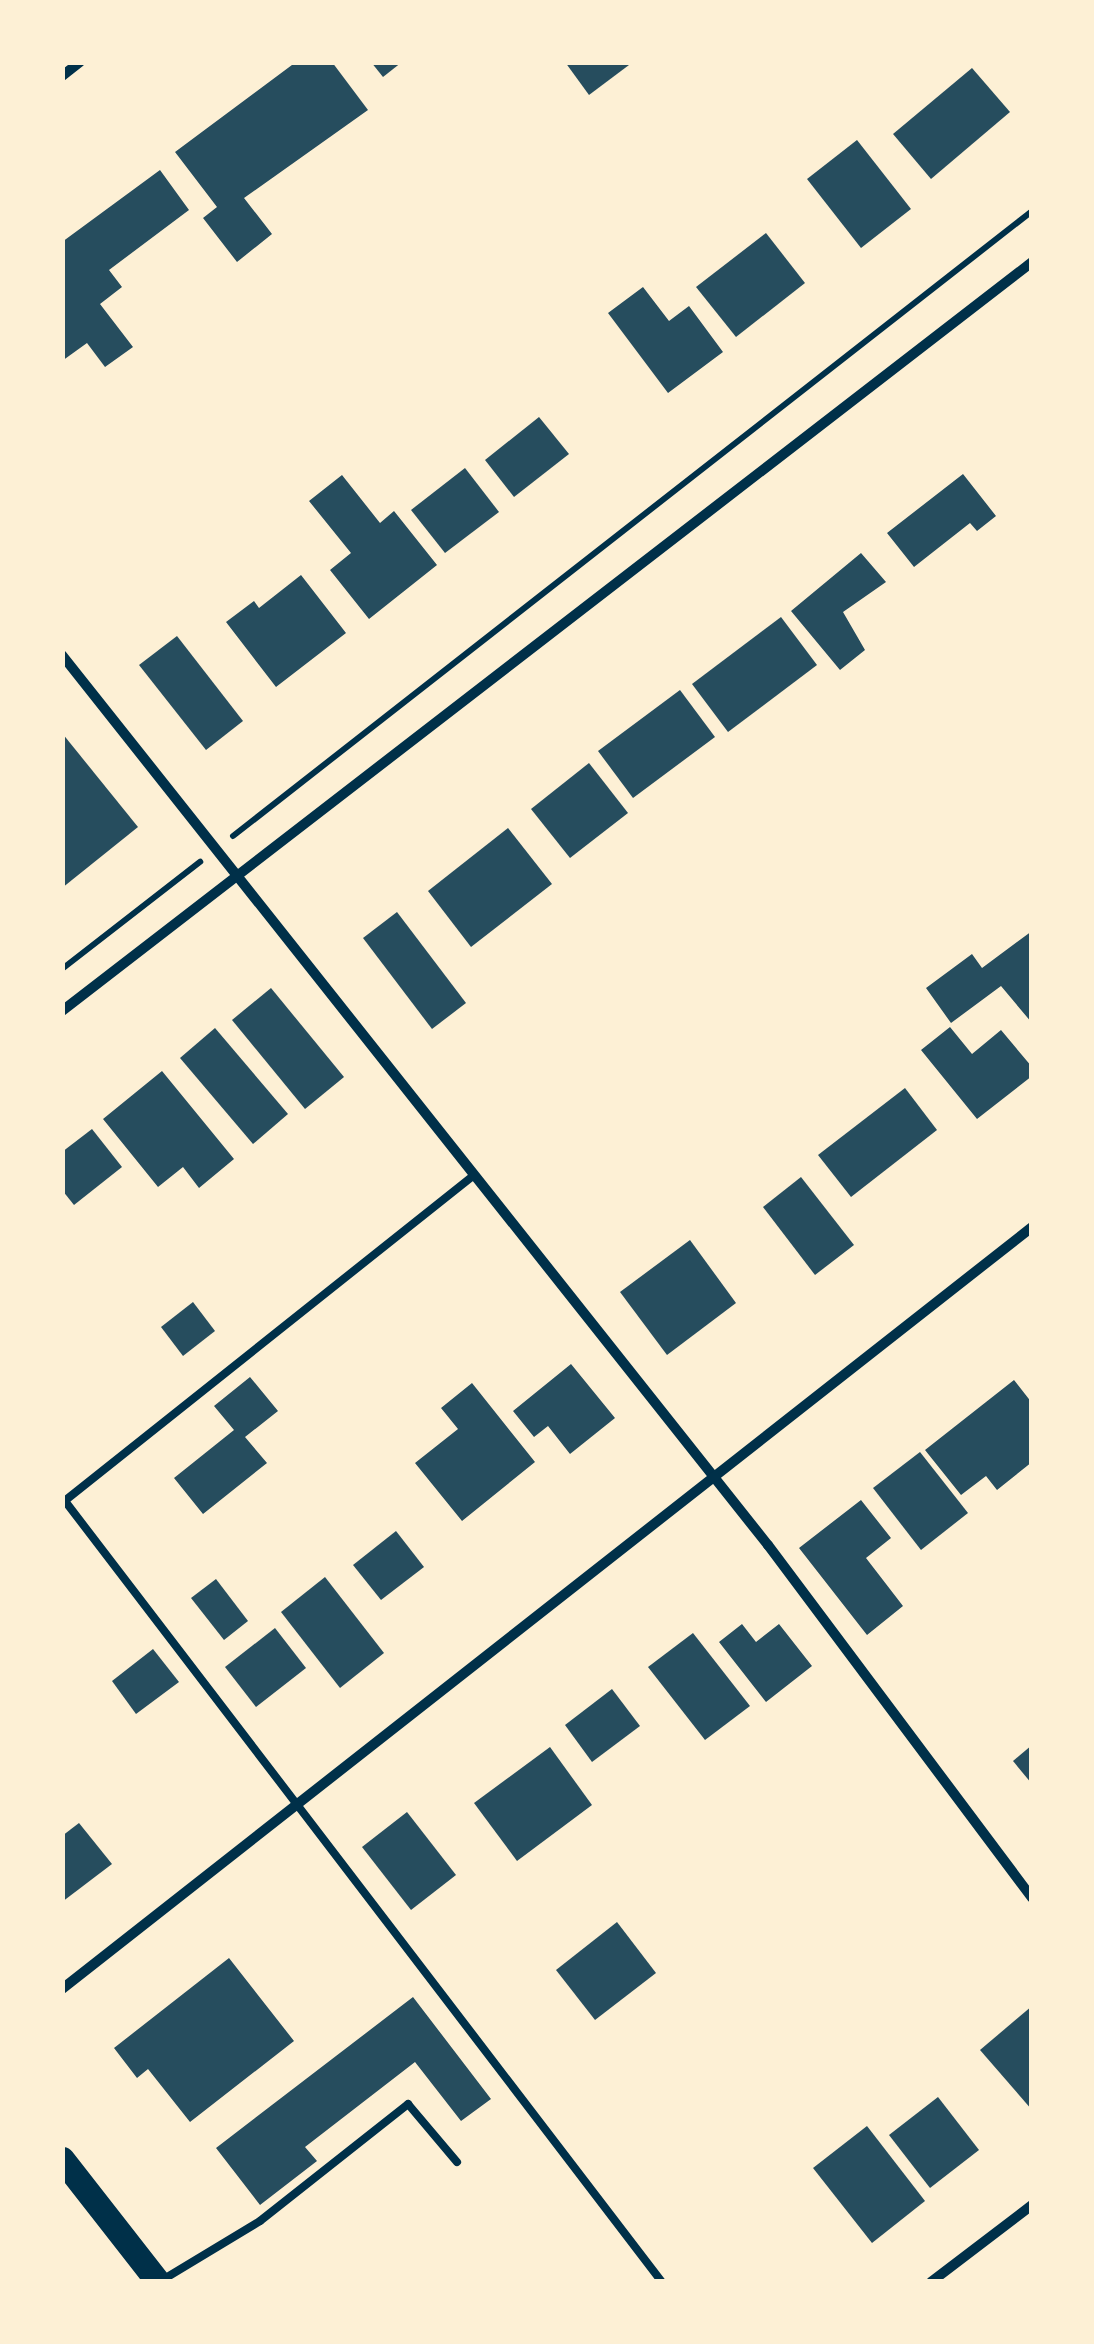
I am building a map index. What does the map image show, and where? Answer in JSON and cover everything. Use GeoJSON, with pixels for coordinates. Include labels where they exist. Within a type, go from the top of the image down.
{"type":"FeatureCollection","features":[{"type":"Feature","properties":{"kind":"main road"},"geometry":{"type":"LineString","coordinates":[[62,2159],[158,2282]]}},
{"type":"Feature","properties":{"kind":"street"},"geometry":{"type":"LineString","coordinates":[[62,76],[80,62]]}},
{"type":"Feature","properties":{"kind":"street"},"geometry":{"type":"LineString","coordinates":[[62,1011],[1032,262]]}},
{"type":"Feature","properties":{"kind":"street"},"geometry":{"type":"LineString","coordinates":[[62,654],[711,1474],[1032,1898]]}},
{"type":"Feature","properties":{"kind":"street"},"geometry":{"type":"LineString","coordinates":[[62,1989],[711,1474],[1032,1227]]}},
{"type":"Feature","properties":{"kind":"street"},"geometry":{"type":"LineString","coordinates":[[932,2282],[1032,2205]]}},
{"type":"Feature","properties":{"kind":"lane"},"geometry":{"type":"LineString","coordinates":[[474,1174],[64,1502],[662,2282]]}},
{"type":"Feature","properties":{"kind":"lane"},"geometry":{"type":"LineString","coordinates":[[158,2282],[260,2222],[408,2104],[456,2162]]}},
{"type":"Feature","properties":{"kind":"path"},"geometry":{"type":"LineString","coordinates":[[62,969],[1032,211]]}},
{"type":"Feature","properties":{"kind":"building"},"geometry":{"type":"Polygon","coordinates":[[[296,62],[332,62],[368,110],[244,198],[272,234],[237,262],[203,218],[217,207],[175,152],[296,62]]]}},
{"type":"Feature","properties":{"kind":"building"},"geometry":{"type":"Polygon","coordinates":[[[371,62],[402,62],[383,77],[371,62]]]}},
{"type":"Feature","properties":{"kind":"building"},"geometry":{"type":"Polygon","coordinates":[[[565,62],[633,62],[589,95],[565,62]]]}},
{"type":"Feature","properties":{"kind":"building"},"geometry":{"type":"Polygon","coordinates":[[[972,68],[1010,112],[931,179],[893,134],[972,68]]]}},
{"type":"Feature","properties":{"kind":"building"},"geometry":{"type":"Polygon","coordinates":[[[857,140],[911,209],[861,248],[807,179],[857,140]]]}},
{"type":"Feature","properties":{"kind":"building"},"geometry":{"type":"Polygon","coordinates":[[[160,170],[189,210],[109,270],[122,287],[100,304],[133,347],[105,367],[87,343],[62,361],[62,242],[160,170]]]}},
{"type":"Feature","properties":{"kind":"building"},"geometry":{"type":"Polygon","coordinates":[[[766,233],[805,283],[736,337],[696,287],[766,233]]]}},
{"type":"Feature","properties":{"kind":"building"},"geometry":{"type":"Polygon","coordinates":[[[643,287],[669,321],[689,306],[723,352],[668,393],[608,313],[643,287]]]}},
{"type":"Feature","properties":{"kind":"building"},"geometry":{"type":"Polygon","coordinates":[[[539,417],[569,454],[514,497],[485,460],[539,417]]]}},
{"type":"Feature","properties":{"kind":"building"},"geometry":{"type":"Polygon","coordinates":[[[465,468],[499,512],[445,553],[411,510],[465,468]]]}},
{"type":"Feature","properties":{"kind":"building"},"geometry":{"type":"Polygon","coordinates":[[[963,474],[996,516],[977,531],[970,523],[914,567],[887,533],[963,474]]]}},
{"type":"Feature","properties":{"kind":"building"},"geometry":{"type":"Polygon","coordinates":[[[342,475],[380,523],[394,511],[437,565],[369,619],[330,570],[351,553],[309,501],[342,475]]]}},
{"type":"Feature","properties":{"kind":"building"},"geometry":{"type":"Polygon","coordinates":[[[861,553],[886,582],[843,612],[865,650],[840,670],[791,611],[861,553]]]}},
{"type":"Feature","properties":{"kind":"building"},"geometry":{"type":"Polygon","coordinates":[[[301,575],[346,633],[276,687],[226,622],[254,601],[259,608],[301,575]]]}},
{"type":"Feature","properties":{"kind":"building"},"geometry":{"type":"Polygon","coordinates":[[[781,617],[817,665],[728,732],[692,684],[781,617]]]}},
{"type":"Feature","properties":{"kind":"building"},"geometry":{"type":"Polygon","coordinates":[[[177,636],[243,721],[206,750],[139,665],[177,636]]]}},
{"type":"Feature","properties":{"kind":"building"},"geometry":{"type":"Polygon","coordinates":[[[680,690],[715,737],[633,798],[598,751],[680,690]]]}},
{"type":"Feature","properties":{"kind":"building"},"geometry":{"type":"Polygon","coordinates":[[[62,733],[138,827],[62,888],[62,733]]]}},
{"type":"Feature","properties":{"kind":"building"},"geometry":{"type":"Polygon","coordinates":[[[589,763],[628,813],[570,858],[531,809],[589,763]]]}},
{"type":"Feature","properties":{"kind":"building"},"geometry":{"type":"Polygon","coordinates":[[[508,828],[552,884],[471,947],[428,891],[508,828]]]}},
{"type":"Feature","properties":{"kind":"building"},"geometry":{"type":"Polygon","coordinates":[[[397,912],[466,1003],[432,1029],[363,938],[397,912]]]}},
{"type":"Feature","properties":{"kind":"building"},"geometry":{"type":"Polygon","coordinates":[[[1032,931],[1032,1023],[1001,986],[951,1023],[926,988],[972,954],[982,968],[1032,931]]]}},
{"type":"Feature","properties":{"kind":"building"},"geometry":{"type":"Polygon","coordinates":[[[271,988],[344,1077],[305,1109],[232,1020],[271,988]]]}},
{"type":"Feature","properties":{"kind":"building"},"geometry":{"type":"Polygon","coordinates":[[[950,1027],[972,1054],[1001,1030],[1032,1067],[1032,1076],[977,1119],[921,1050],[950,1027]]]}},
{"type":"Feature","properties":{"kind":"building"},"geometry":{"type":"Polygon","coordinates":[[[215,1028],[288,1114],[253,1144],[180,1058],[215,1028]]]}},
{"type":"Feature","properties":{"kind":"building"},"geometry":{"type":"Polygon","coordinates":[[[162,1071],[234,1159],[199,1188],[183,1167],[158,1187],[103,1119],[162,1071]]]}},
{"type":"Feature","properties":{"kind":"building"},"geometry":{"type":"Polygon","coordinates":[[[905,1088],[937,1130],[851,1197],[818,1155],[905,1088]]]}},
{"type":"Feature","properties":{"kind":"building"},"geometry":{"type":"Polygon","coordinates":[[[92,1129],[122,1167],[74,1205],[62,1190],[62,1152],[92,1129]]]}},
{"type":"Feature","properties":{"kind":"building"},"geometry":{"type":"Polygon","coordinates":[[[801,1177],[854,1245],[815,1275],[763,1207],[801,1177]]]}},
{"type":"Feature","properties":{"kind":"building"},"geometry":{"type":"Polygon","coordinates":[[[690,1240],[736,1303],[667,1355],[620,1292],[690,1240]]]}},
{"type":"Feature","properties":{"kind":"building"},"geometry":{"type":"Polygon","coordinates":[[[193,1302],[215,1331],[183,1356],[161,1327],[193,1302]]]}},
{"type":"Feature","properties":{"kind":"building"},"geometry":{"type":"Polygon","coordinates":[[[571,1364],[615,1418],[570,1454],[548,1426],[534,1437],[513,1411],[571,1364]]]}},
{"type":"Feature","properties":{"kind":"building"},"geometry":{"type":"Polygon","coordinates":[[[250,1377],[278,1411],[245,1437],[267,1463],[203,1514],[174,1478],[234,1430],[214,1406],[250,1377]]]}},
{"type":"Feature","properties":{"kind":"building"},"geometry":{"type":"Polygon","coordinates":[[[1014,1380],[1032,1403],[1032,1462],[997,1490],[986,1476],[961,1495],[925,1450],[1014,1380]]]}},
{"type":"Feature","properties":{"kind":"building"},"geometry":{"type":"Polygon","coordinates":[[[472,1383],[535,1462],[462,1521],[415,1463],[458,1429],[441,1408],[472,1383]]]}},
{"type":"Feature","properties":{"kind":"building"},"geometry":{"type":"Polygon","coordinates":[[[920,1452],[968,1513],[921,1550],[873,1488],[920,1452]]]}},
{"type":"Feature","properties":{"kind":"building"},"geometry":{"type":"Polygon","coordinates":[[[861,1500],[891,1538],[866,1558],[903,1606],[867,1635],[799,1548],[861,1500]]]}},
{"type":"Feature","properties":{"kind":"building"},"geometry":{"type":"Polygon","coordinates":[[[396,1531],[424,1567],[381,1600],[353,1565],[396,1531]]]}},
{"type":"Feature","properties":{"kind":"building"},"geometry":{"type":"Polygon","coordinates":[[[325,1577],[384,1653],[340,1688],[281,1612],[325,1577]]]}},
{"type":"Feature","properties":{"kind":"building"},"geometry":{"type":"Polygon","coordinates":[[[216,1579],[248,1621],[224,1640],[191,1598],[216,1579]]]}},
{"type":"Feature","properties":{"kind":"building"},"geometry":{"type":"Polygon","coordinates":[[[742,1624],[756,1642],[779,1624],[812,1666],[766,1702],[719,1642],[742,1624]]]}},
{"type":"Feature","properties":{"kind":"building"},"geometry":{"type":"Polygon","coordinates":[[[275,1628],[306,1668],[256,1707],[225,1667],[275,1628]]]}},
{"type":"Feature","properties":{"kind":"building"},"geometry":{"type":"Polygon","coordinates":[[[693,1633],[750,1706],[705,1740],[648,1667],[693,1633]]]}},
{"type":"Feature","properties":{"kind":"building"},"geometry":{"type":"Polygon","coordinates":[[[153,1649],[179,1682],[136,1714],[112,1681],[153,1649]]]}},
{"type":"Feature","properties":{"kind":"building"},"geometry":{"type":"Polygon","coordinates":[[[612,1689],[640,1726],[592,1762],[565,1725],[612,1689]]]}},
{"type":"Feature","properties":{"kind":"building"},"geometry":{"type":"Polygon","coordinates":[[[1032,1745],[1032,1784],[1013,1761],[1032,1745]]]}},
{"type":"Feature","properties":{"kind":"building"},"geometry":{"type":"Polygon","coordinates":[[[550,1747],[592,1805],[517,1861],[474,1803],[550,1747]]]}},
{"type":"Feature","properties":{"kind":"building"},"geometry":{"type":"Polygon","coordinates":[[[407,1812],[456,1875],[411,1910],[362,1847],[407,1812]]]}},
{"type":"Feature","properties":{"kind":"building"},"geometry":{"type":"Polygon","coordinates":[[[79,1823],[112,1864],[62,1902],[62,1836],[79,1823]]]}},
{"type":"Feature","properties":{"kind":"building"},"geometry":{"type":"Polygon","coordinates":[[[617,1922],[656,1973],[595,2020],[556,1970],[617,1922]]]}},
{"type":"Feature","properties":{"kind":"building"},"geometry":{"type":"Polygon","coordinates":[[[229,1958],[294,2041],[190,2122],[148,2069],[137,2078],[114,2048],[229,1958]]]}},
{"type":"Feature","properties":{"kind":"building"},"geometry":{"type":"Polygon","coordinates":[[[413,1997],[491,2099],[461,2121],[415,2062],[305,2147],[317,2161],[260,2205],[216,2148],[413,1997]]]}},
{"type":"Feature","properties":{"kind":"building"},"geometry":{"type":"Polygon","coordinates":[[[1032,2006],[1032,2110],[980,2050],[1032,2006]]]}},
{"type":"Feature","properties":{"kind":"building"},"geometry":{"type":"Polygon","coordinates":[[[938,2097],[979,2150],[930,2188],[889,2135],[938,2097]]]}},
{"type":"Feature","properties":{"kind":"building"},"geometry":{"type":"Polygon","coordinates":[[[867,2126],[925,2201],[872,2243],[813,2168],[867,2126]]]}}]}
